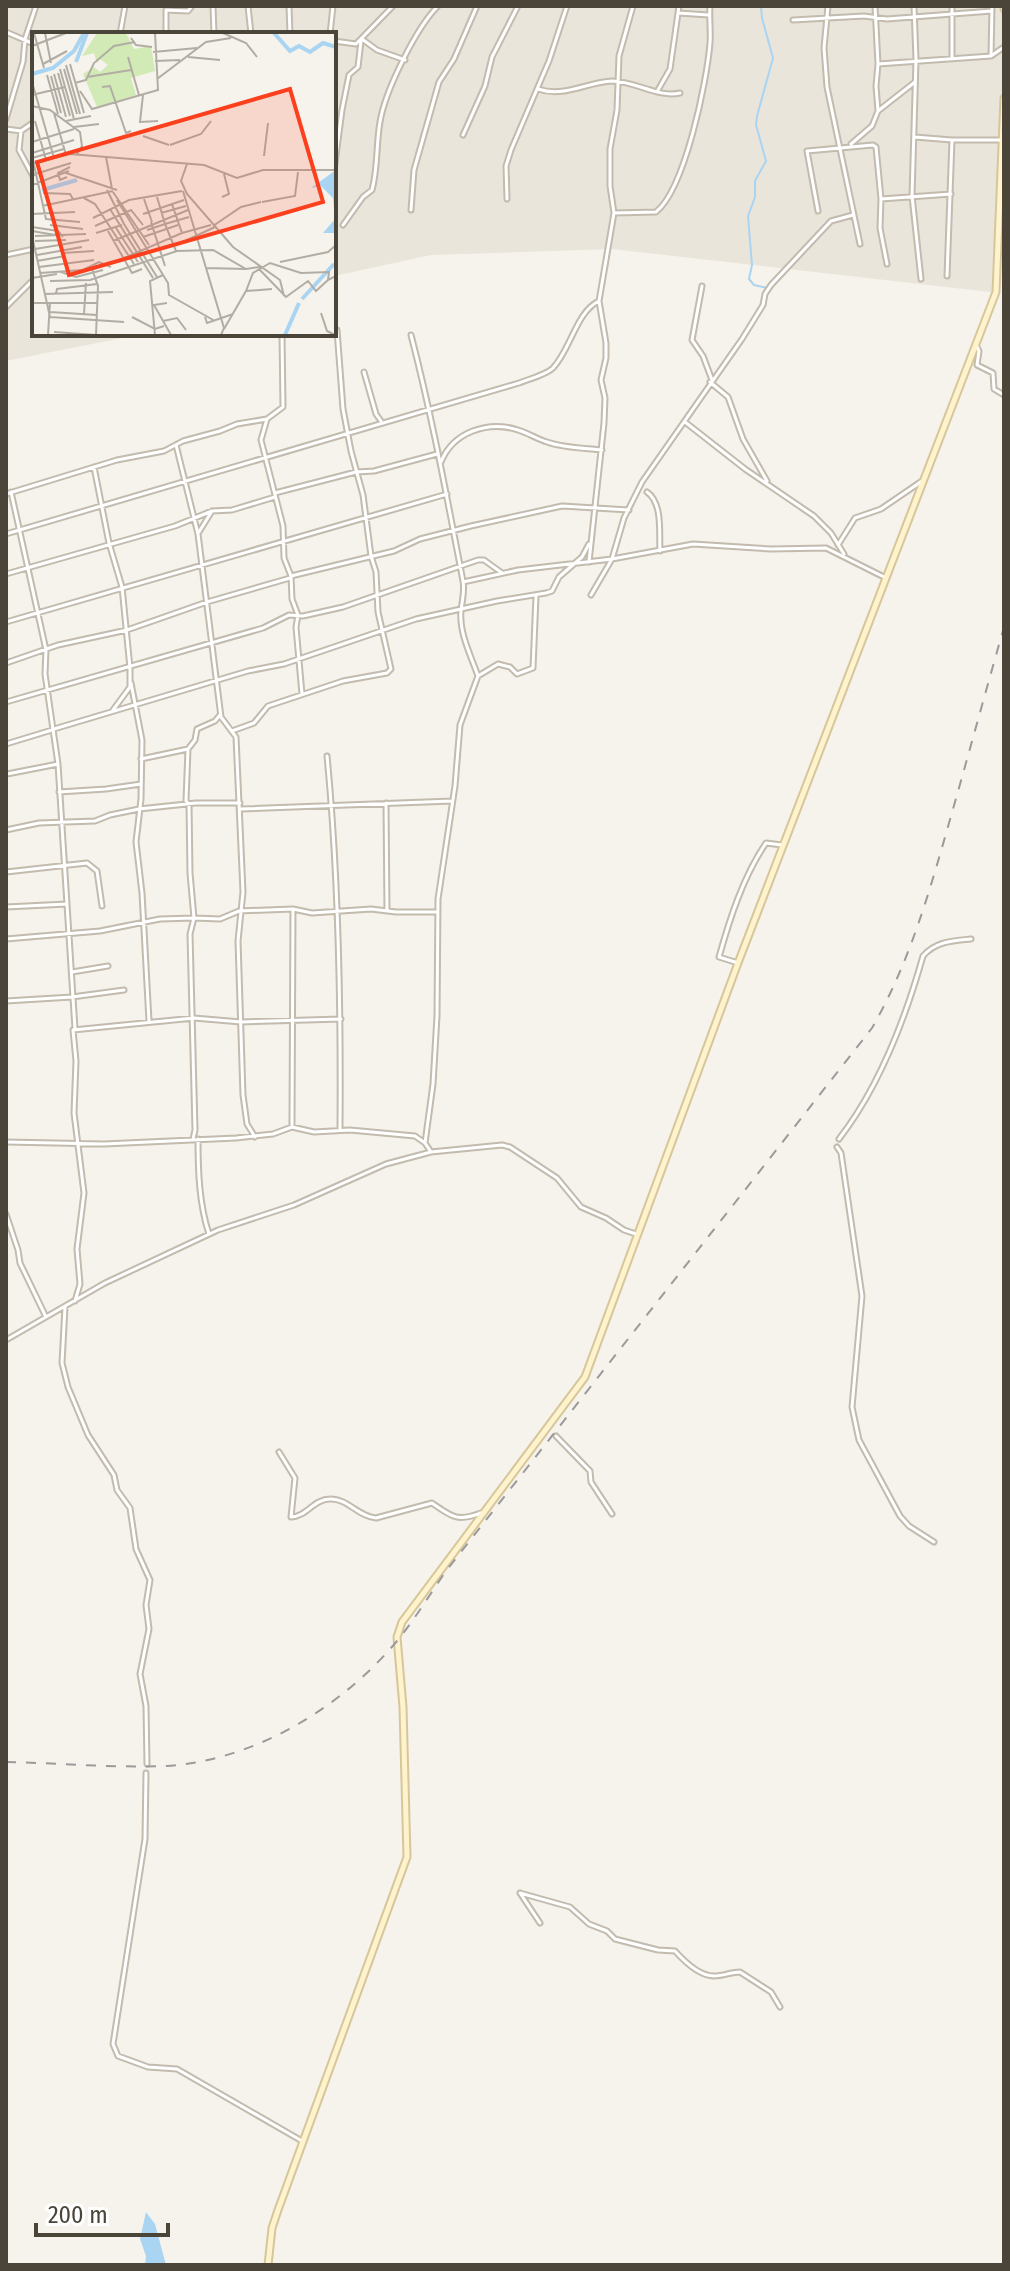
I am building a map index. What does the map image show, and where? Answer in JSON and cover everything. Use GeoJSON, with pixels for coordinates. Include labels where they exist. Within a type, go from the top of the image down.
{"type":"FeatureCollection","features":[{"type":"Feature","properties":{"kind":"street"},"geometry":{"type":"LineString","coordinates":[[6,119],[36,6]]}},
{"type":"Feature","properties":{"kind":"street"},"geometry":{"type":"LineString","coordinates":[[120,32],[125,6]]}},
{"type":"Feature","properties":{"kind":"street"},"geometry":{"type":"LineString","coordinates":[[166,32],[166,8],[188,11],[192,6]]}},
{"type":"Feature","properties":{"kind":"street"},"geometry":{"type":"LineString","coordinates":[[213,6],[214,32]]}},
{"type":"Feature","properties":{"kind":"street"},"geometry":{"type":"LineString","coordinates":[[248,6],[251,32]]}},
{"type":"Feature","properties":{"kind":"street"},"geometry":{"type":"LineString","coordinates":[[289,6],[290,32]]}},
{"type":"Feature","properties":{"kind":"street"},"geometry":{"type":"LineString","coordinates":[[330,32],[333,6]]}},
{"type":"Feature","properties":{"kind":"street"},"geometry":{"type":"LineString","coordinates":[[336,41],[350,44],[362,40],[393,6]]}},
{"type":"Feature","properties":{"kind":"street"},"geometry":{"type":"LineString","coordinates":[[343,225],[373,187],[380,121],[419,31],[438,6]]}},
{"type":"Feature","properties":{"kind":"street"},"geometry":{"type":"LineString","coordinates":[[411,210],[414,170],[439,82],[454,59],[477,6]]}},
{"type":"Feature","properties":{"kind":"street"},"geometry":{"type":"LineString","coordinates":[[463,135],[485,86],[492,57],[518,6]]}},
{"type":"Feature","properties":{"kind":"street"},"geometry":{"type":"LineString","coordinates":[[507,199],[506,166],[538,89],[567,6]]}},
{"type":"Feature","properties":{"kind":"street"},"geometry":{"type":"LineString","coordinates":[[589,562],[605,398],[601,380],[606,343],[599,301],[614,213],[609,167],[617,110],[619,56],[633,6]]}},
{"type":"Feature","properties":{"kind":"street"},"geometry":{"type":"LineString","coordinates":[[658,91],[670,69],[679,6]]}},
{"type":"Feature","properties":{"kind":"street"},"geometry":{"type":"LineString","coordinates":[[614,213],[656,212],[669,200],[696,126],[710,42],[710,6]]}},
{"type":"Feature","properties":{"kind":"street"},"geometry":{"type":"LineString","coordinates":[[828,6],[825,66],[860,244]]}},
{"type":"Feature","properties":{"kind":"street"},"geometry":{"type":"LineString","coordinates":[[848,146],[872,126],[878,111],[875,6]]}},
{"type":"Feature","properties":{"kind":"street"},"geometry":{"type":"LineString","coordinates":[[914,6],[916,60],[912,196],[921,279]]}},
{"type":"Feature","properties":{"kind":"street"},"geometry":{"type":"LineString","coordinates":[[952,6],[952,59]]}},
{"type":"Feature","properties":{"kind":"street"},"geometry":{"type":"LineString","coordinates":[[793,20],[952,14],[992,8],[991,56]]}},
{"type":"Feature","properties":{"kind":"street"},"geometry":{"type":"LineString","coordinates":[[678,13],[709,15]]}},
{"type":"Feature","properties":{"kind":"street"},"geometry":{"type":"LineString","coordinates":[[6,32],[32,43]]}},
{"type":"Feature","properties":{"kind":"street"},"geometry":{"type":"LineString","coordinates":[[362,40],[381,52],[405,60]]}},
{"type":"Feature","properties":{"kind":"street"},"geometry":{"type":"LineString","coordinates":[[336,156],[349,75],[358,67],[362,40]]}},
{"type":"Feature","properties":{"kind":"street"},"geometry":{"type":"LineString","coordinates":[[878,64],[991,56],[1004,47]]}},
{"type":"Feature","properties":{"kind":"street"},"geometry":{"type":"LineString","coordinates":[[538,89],[554,93],[618,82],[680,93]]}},
{"type":"Feature","properties":{"kind":"street"},"geometry":{"type":"LineString","coordinates":[[878,111],[915,82]]}},
{"type":"Feature","properties":{"kind":"street"},"geometry":{"type":"LineString","coordinates":[[268,2265],[272,2228],[407,1857],[403,1707],[397,1637],[402,1622],[585,1377],[738,963],[996,292],[1002,254],[1004,98]]}},
{"type":"Feature","properties":{"kind":"street"},"geometry":{"type":"LineString","coordinates":[[6,129],[21,131],[32,123]]}},
{"type":"Feature","properties":{"kind":"street"},"geometry":{"type":"LineString","coordinates":[[21,131],[19,150],[32,174]]}},
{"type":"Feature","properties":{"kind":"street"},"geometry":{"type":"LineString","coordinates":[[915,137],[1003,140]]}},
{"type":"Feature","properties":{"kind":"street"},"geometry":{"type":"LineString","coordinates":[[947,276],[952,140]]}},
{"type":"Feature","properties":{"kind":"street"},"geometry":{"type":"LineString","coordinates":[[818,211],[806,155],[811,149],[870,143],[876,147],[881,199],[880,228],[887,264]]}},
{"type":"Feature","properties":{"kind":"street"},"geometry":{"type":"LineString","coordinates":[[881,199],[951,194]]}},
{"type":"Feature","properties":{"kind":"street"},"geometry":{"type":"LineString","coordinates":[[591,595],[612,559],[629,510],[651,467],[763,305],[771,285],[831,221],[853,215]]}},
{"type":"Feature","properties":{"kind":"street"},"geometry":{"type":"LineString","coordinates":[[6,255],[32,249]]}},
{"type":"Feature","properties":{"kind":"street"},"geometry":{"type":"LineString","coordinates":[[6,307],[32,281]]}},
{"type":"Feature","properties":{"kind":"street"},"geometry":{"type":"LineString","coordinates":[[702,286],[692,340],[703,356],[711,381],[728,397],[743,439],[768,484]]}},
{"type":"Feature","properties":{"kind":"street"},"geometry":{"type":"LineString","coordinates":[[6,534],[519,383],[553,369],[574,337],[584,314],[599,301]]}},
{"type":"Feature","properties":{"kind":"street"},"geometry":{"type":"LineString","coordinates":[[231,731],[254,723],[268,706],[343,681],[390,671],[361,485],[343,409],[337,330]]}},
{"type":"Feature","properties":{"kind":"street"},"geometry":{"type":"LineString","coordinates":[[411,335],[430,409],[463,582],[465,595],[461,609],[466,647],[478,676]]}},
{"type":"Feature","properties":{"kind":"street"},"geometry":{"type":"LineString","coordinates":[[75,1301],[80,1284],[77,1249],[84,1193],[74,1113],[76,1053],[72,1036],[75,1029],[58,764],[47,692],[46,650],[21,529],[9,493],[94,467],[164,451],[237,424],[267,419],[283,407],[282,336]]}},
{"type":"Feature","properties":{"kind":"street"},"geometry":{"type":"LineString","coordinates":[[976,345],[979,351],[977,365],[993,373],[994,389],[1004,395]]}},
{"type":"Feature","properties":{"kind":"street"},"geometry":{"type":"LineString","coordinates":[[364,372],[376,414],[382,422]]}},
{"type":"Feature","properties":{"kind":"street"},"geometry":{"type":"LineString","coordinates":[[267,419],[261,440],[283,526],[282,543],[298,615],[296,627],[302,695]]}},
{"type":"Feature","properties":{"kind":"street"},"geometry":{"type":"LineString","coordinates":[[685,422],[814,516],[831,533],[846,557]]}},
{"type":"Feature","properties":{"kind":"street"},"geometry":{"type":"LineString","coordinates":[[440,464],[456,438],[492,427],[523,431],[544,442],[561,446],[602,450]]}},
{"type":"Feature","properties":{"kind":"street"},"geometry":{"type":"LineString","coordinates":[[176,445],[198,534],[220,715],[236,737],[243,892],[239,911],[245,1112],[247,1124],[255,1137]]}},
{"type":"Feature","properties":{"kind":"street"},"geometry":{"type":"LineString","coordinates":[[6,574],[212,511],[232,510],[356,472],[374,471],[437,454]]}},
{"type":"Feature","properties":{"kind":"street"},"geometry":{"type":"LineString","coordinates":[[94,467],[109,543],[122,587],[131,683],[142,740],[136,842],[149,1021]]}},
{"type":"Feature","properties":{"kind":"street"},"geometry":{"type":"LineString","coordinates":[[838,545],[855,518],[881,509],[925,479]]}},
{"type":"Feature","properties":{"kind":"street"},"geometry":{"type":"LineString","coordinates":[[647,492],[654,497],[657,507],[660,551]]}},
{"type":"Feature","properties":{"kind":"street"},"geometry":{"type":"LineString","coordinates":[[6,622],[447,494]]}},
{"type":"Feature","properties":{"kind":"street"},"geometry":{"type":"LineString","coordinates":[[6,663],[127,630],[207,602],[452,531],[562,506],[629,510]]}},
{"type":"Feature","properties":{"kind":"street"},"geometry":{"type":"LineString","coordinates":[[198,534],[212,511]]}},
{"type":"Feature","properties":{"kind":"street"},"geometry":{"type":"LineString","coordinates":[[6,744],[216,680],[284,664],[416,619],[552,591],[559,577],[575,563],[589,544]]}},
{"type":"Feature","properties":{"kind":"street"},"geometry":{"type":"LineString","coordinates":[[463,582],[502,573],[612,559],[693,544],[771,549],[817,547],[835,551],[887,579]]}},
{"type":"Feature","properties":{"kind":"street"},"geometry":{"type":"LineString","coordinates":[[6,702],[263,628],[289,615],[343,607],[459,566],[484,560],[502,573]]}},
{"type":"Feature","properties":{"kind":"street"},"geometry":{"type":"LineString","coordinates":[[425,1143],[432,1096],[437,1016],[438,899],[460,725],[478,676],[498,664],[510,667],[517,674],[533,668],[536,595]]}},
{"type":"Feature","properties":{"kind":"street"},"geometry":{"type":"LineString","coordinates":[[111,713],[131,683]]}},
{"type":"Feature","properties":{"kind":"street"},"geometry":{"type":"LineString","coordinates":[[209,1234],[203,1216],[196,1139],[190,934],[194,918],[189,804],[186,801],[188,749],[195,740],[197,729],[215,721],[220,715]]}},
{"type":"Feature","properties":{"kind":"street"},"geometry":{"type":"LineString","coordinates":[[141,759],[188,749]]}},
{"type":"Feature","properties":{"kind":"street"},"geometry":{"type":"LineString","coordinates":[[327,756],[341,1019],[340,1129]]}},
{"type":"Feature","properties":{"kind":"street"},"geometry":{"type":"LineString","coordinates":[[7,774],[58,764]]}},
{"type":"Feature","properties":{"kind":"street"},"geometry":{"type":"LineString","coordinates":[[59,792],[141,784]]}},
{"type":"Feature","properties":{"kind":"street"},"geometry":{"type":"LineString","coordinates":[[241,809],[452,801]]}},
{"type":"Feature","properties":{"kind":"street"},"geometry":{"type":"LineString","coordinates":[[6,830],[61,821],[95,821],[139,809],[240,803]]}},
{"type":"Feature","properties":{"kind":"street"},"geometry":{"type":"LineString","coordinates":[[386,803],[387,911]]}},
{"type":"Feature","properties":{"kind":"street"},"geometry":{"type":"LineString","coordinates":[[738,963],[719,957],[731,915],[766,843],[784,845]]}},
{"type":"Feature","properties":{"kind":"street"},"geometry":{"type":"LineString","coordinates":[[6,872],[84,863],[94,868],[102,906]]}},
{"type":"Feature","properties":{"kind":"street"},"geometry":{"type":"LineString","coordinates":[[6,907],[67,904]]}},
{"type":"Feature","properties":{"kind":"street"},"geometry":{"type":"LineString","coordinates":[[292,1127],[293,909]]}},
{"type":"Feature","properties":{"kind":"street"},"geometry":{"type":"LineString","coordinates":[[6,939],[100,931],[160,919],[220,919],[239,911],[438,912]]}},
{"type":"Feature","properties":{"kind":"street"},"geometry":{"type":"LineString","coordinates":[[839,1139],[855,1118],[895,1040],[923,956],[930,948],[945,942],[971,939]]}},
{"type":"Feature","properties":{"kind":"street"},"geometry":{"type":"LineString","coordinates":[[71,972],[108,966]]}},
{"type":"Feature","properties":{"kind":"street"},"geometry":{"type":"LineString","coordinates":[[6,1001],[124,990]]}},
{"type":"Feature","properties":{"kind":"street"},"geometry":{"type":"LineString","coordinates":[[75,1029],[194,1018],[241,1022],[341,1019]]}},
{"type":"Feature","properties":{"kind":"street"},"geometry":{"type":"LineString","coordinates":[[6,1142],[78,1144],[255,1137],[292,1127],[314,1132],[340,1129],[415,1136],[431,1152]]}},
{"type":"Feature","properties":{"kind":"street"},"geometry":{"type":"LineString","coordinates":[[6,1340],[125,1273],[209,1234],[294,1205],[386,1164],[431,1152],[502,1145],[510,1147],[557,1178],[581,1207],[636,1234]]}},
{"type":"Feature","properties":{"kind":"street"},"geometry":{"type":"LineString","coordinates":[[837,1147],[841,1153],[862,1296],[852,1407],[854,1425],[859,1440],[904,1521],[934,1542]]}},
{"type":"Feature","properties":{"kind":"street"},"geometry":{"type":"LineString","coordinates":[[6,1214],[20,1263],[46,1317]]}},
{"type":"Feature","properties":{"kind":"street"},"geometry":{"type":"LineString","coordinates":[[65,1307],[62,1363],[68,1387],[88,1435],[114,1475],[117,1490],[130,1508],[136,1549],[150,1580],[146,1605],[149,1629],[140,1674],[146,1706],[147,1764]]}},
{"type":"Feature","properties":{"kind":"street"},"geometry":{"type":"LineString","coordinates":[[556,1436],[590,1471],[591,1482],[612,1514]]}},
{"type":"Feature","properties":{"kind":"street"},"geometry":{"type":"LineString","coordinates":[[279,1452],[295,1478],[291,1517],[302,1515],[325,1498],[335,1499],[368,1517],[376,1518],[432,1503],[452,1517],[462,1519],[485,1511]]}},
{"type":"Feature","properties":{"kind":"street"},"geometry":{"type":"LineString","coordinates":[[146,1773],[145,1839],[113,2044],[118,2056],[148,2067],[177,2069],[303,2141]]}},
{"type":"Feature","properties":{"kind":"street"},"geometry":{"type":"LineString","coordinates":[[540,1923],[520,1893],[570,1907],[589,1924],[607,1931],[615,1939],[675,1951],[707,1975],[740,1972],[771,1992],[780,2007]]}},
{"type":"Feature","properties":{"kind":"shaded area"},"geometry":{"type":"Polygon","coordinates":[[[6,6],[1004,6],[1004,208],[999,293],[612,249],[431,255],[336,276],[336,32],[32,32],[32,336],[124,336],[6,361],[6,6]]]}},
{"type":"Feature","properties":{"kind":"water"},"geometry":{"type":"Polygon","coordinates":[[[146,2212],[155,2224],[166,2265],[145,2265],[146,2256],[140,2239],[146,2212]]]}},
{"type":"Feature","properties":{"kind":"waterway"},"geometry":{"type":"LineString","coordinates":[[761,6],[773,58],[756,125],[766,161],[755,181],[755,197],[748,216],[752,265],[749,279],[754,285],[767,288]]}},
{"type":"Feature","properties":{"kind":"railway"},"geometry":{"type":"LineString","coordinates":[[6,1762],[165,1766],[231,1754],[263,1742],[322,1709],[350,1688],[397,1641],[446,1571],[872,1028],[897,977],[927,898],[1004,627]]}}]}
